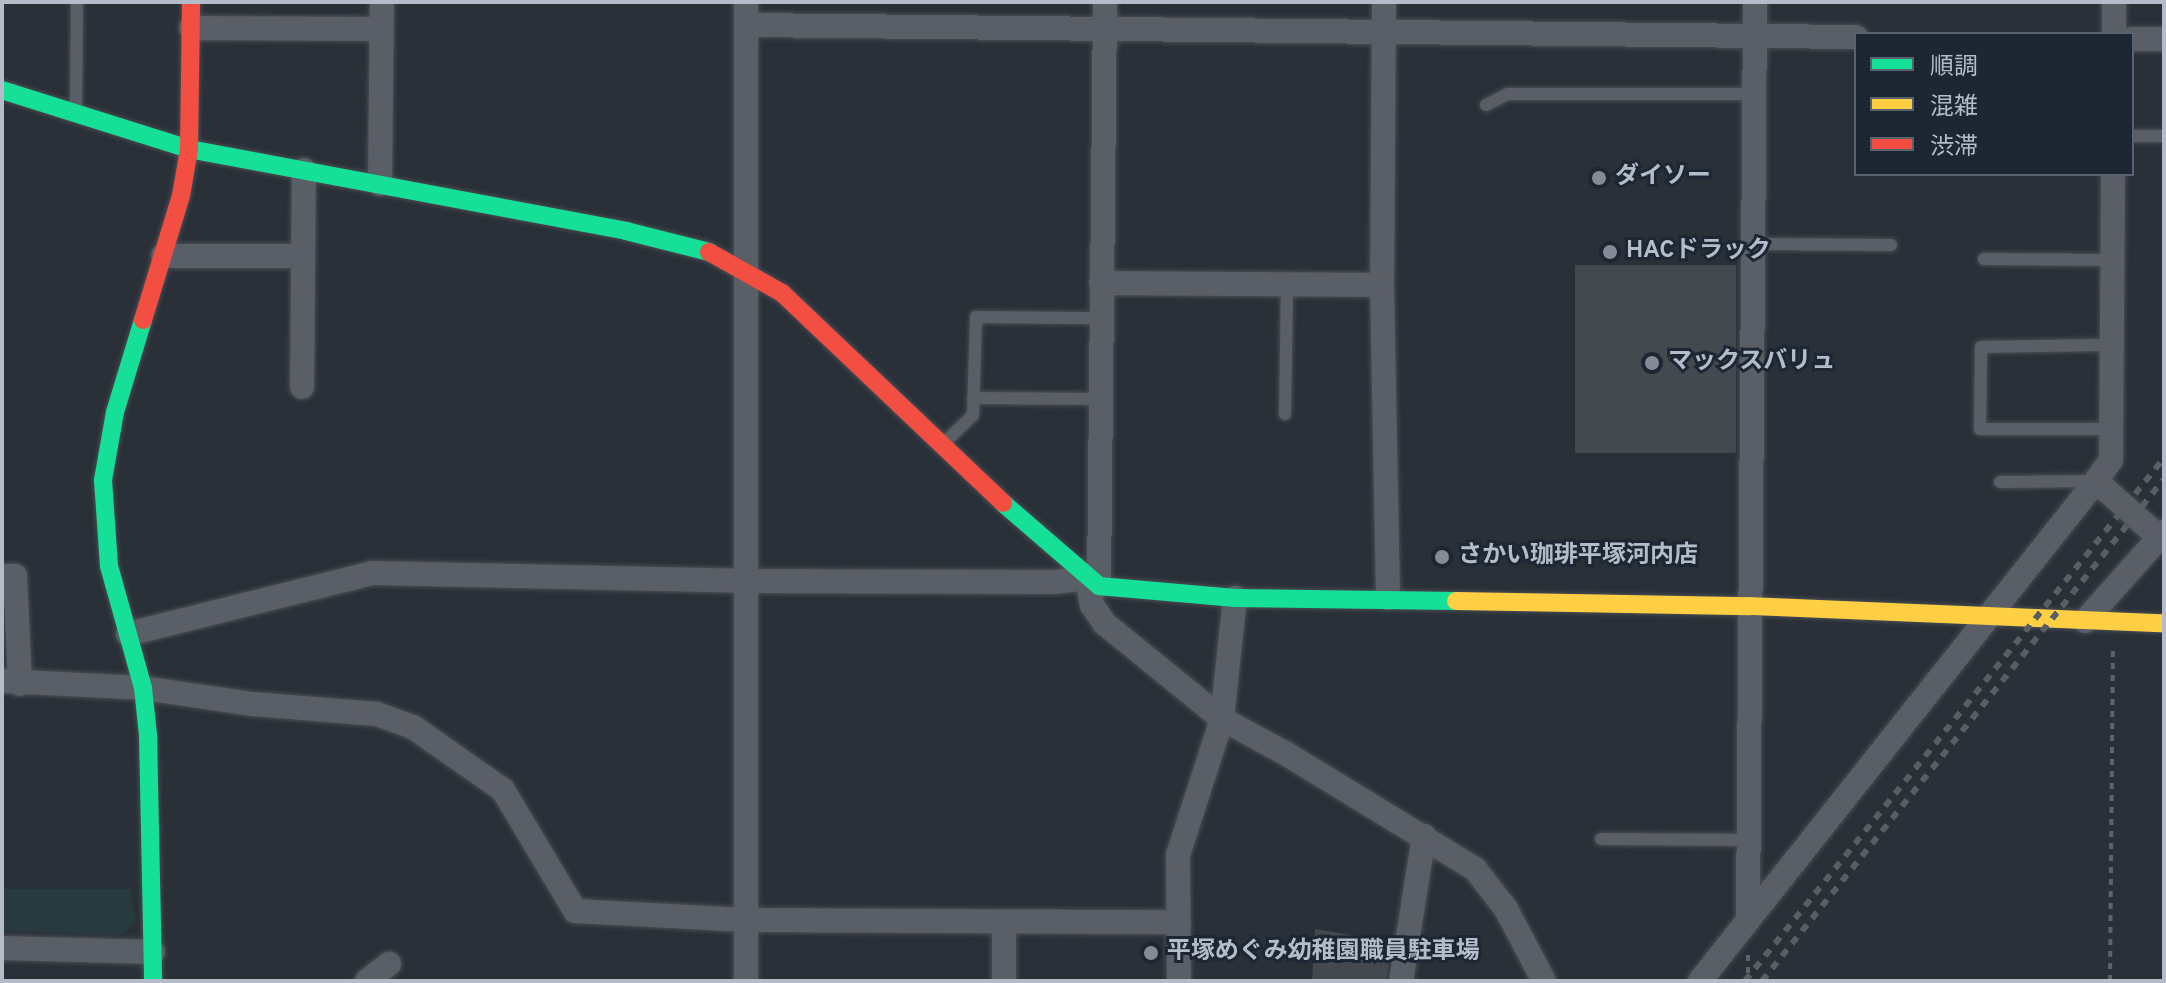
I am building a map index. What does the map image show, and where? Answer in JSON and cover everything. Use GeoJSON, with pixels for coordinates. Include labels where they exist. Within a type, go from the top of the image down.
{"type":"FeatureCollection","features":[{"type":"Feature","properties":{"kind":"street"},"geometry":{"type":"LineString","coordinates":[[153,981],[148,735],[143,688],[109,566],[103,480],[115,412],[181,196],[189,149],[191,2]]}},
{"type":"Feature","properties":{"kind":"street"},"geometry":{"type":"LineString","coordinates":[[380,184],[382,2]]}},
{"type":"Feature","properties":{"kind":"street"},"geometry":{"type":"LineString","coordinates":[[1105,2],[1100,399],[1092,605],[1104,623],[1222,719],[1475,869],[1506,909],[1544,981]]}},
{"type":"Feature","properties":{"kind":"street"},"geometry":{"type":"LineString","coordinates":[[1384,2],[1382,285],[1388,598]]}},
{"type":"Feature","properties":{"kind":"street"},"geometry":{"type":"LineString","coordinates":[[1748,918],[1755,2]]}},
{"type":"Feature","properties":{"kind":"street"},"geometry":{"type":"LineString","coordinates":[[2114,2],[2114,32]]}},
{"type":"Feature","properties":{"kind":"street"},"geometry":{"type":"LineString","coordinates":[[746,981],[743,581],[746,14],[1105,28],[1854,37]]}},
{"type":"Feature","properties":{"kind":"street"},"geometry":{"type":"LineString","coordinates":[[191,28],[381,29]]}},
{"type":"Feature","properties":{"kind":"street"},"geometry":{"type":"LineString","coordinates":[[2134,39],[2164,39]]}},
{"type":"Feature","properties":{"kind":"street"},"geometry":{"type":"LineString","coordinates":[[2,90],[189,149],[704,249],[782,293],[942,445],[1093,582]]}},
{"type":"Feature","properties":{"kind":"street"},"geometry":{"type":"LineString","coordinates":[[302,387],[304,170]]}},
{"type":"Feature","properties":{"kind":"street"},"geometry":{"type":"LineString","coordinates":[[1700,981],[2111,460],[2113,176]]}},
{"type":"Feature","properties":{"kind":"street"},"geometry":{"type":"LineString","coordinates":[[163,256],[303,256]]}},
{"type":"Feature","properties":{"kind":"street"},"geometry":{"type":"LineString","coordinates":[[1101,283],[1382,285]]}},
{"type":"Feature","properties":{"kind":"street"},"geometry":{"type":"LineString","coordinates":[[2085,621],[2162,535],[2096,481]]}},
{"type":"Feature","properties":{"kind":"street"},"geometry":{"type":"LineString","coordinates":[[128,634],[372,573],[743,581],[1093,582],[1235,598],[1750,606],[2164,623]]}},
{"type":"Feature","properties":{"kind":"street"},"geometry":{"type":"LineString","coordinates":[[2,576],[15,576],[11,683],[143,688],[253,704],[377,714],[413,727],[503,790],[575,911],[746,920],[1179,922]]}},
{"type":"Feature","properties":{"kind":"street"},"geometry":{"type":"LineString","coordinates":[[1179,981],[1178,855],[1222,719],[1235,598]]}},
{"type":"Feature","properties":{"kind":"street"},"geometry":{"type":"LineString","coordinates":[[1401,981],[1424,836]]}},
{"type":"Feature","properties":{"kind":"street"},"geometry":{"type":"LineString","coordinates":[[1004,922],[1004,981]]}},
{"type":"Feature","properties":{"kind":"street"},"geometry":{"type":"LineString","coordinates":[[2,948],[153,952]]}},
{"type":"Feature","properties":{"kind":"street"},"geometry":{"type":"LineString","coordinates":[[367,981],[389,964]]}},
{"type":"Feature","properties":{"kind":"lane"},"geometry":{"type":"LineString","coordinates":[[76,113],[77,2]]}},
{"type":"Feature","properties":{"kind":"lane"},"geometry":{"type":"LineString","coordinates":[[1486,105],[1508,94],[1754,94]]}},
{"type":"Feature","properties":{"kind":"lane"},"geometry":{"type":"LineString","coordinates":[[2134,136],[2164,136]]}},
{"type":"Feature","properties":{"kind":"lane"},"geometry":{"type":"LineString","coordinates":[[1753,244],[1891,245]]}},
{"type":"Feature","properties":{"kind":"lane"},"geometry":{"type":"LineString","coordinates":[[1984,259],[2113,260]]}},
{"type":"Feature","properties":{"kind":"lane"},"geometry":{"type":"LineString","coordinates":[[1285,414],[1287,284]]}},
{"type":"Feature","properties":{"kind":"lane"},"geometry":{"type":"LineString","coordinates":[[942,445],[973,415],[976,317],[1101,318]]}},
{"type":"Feature","properties":{"kind":"lane"},"geometry":{"type":"LineString","coordinates":[[2112,345],[1981,347],[1980,429],[2112,429]]}},
{"type":"Feature","properties":{"kind":"lane"},"geometry":{"type":"LineString","coordinates":[[973,398],[1100,399]]}},
{"type":"Feature","properties":{"kind":"lane"},"geometry":{"type":"LineString","coordinates":[[2000,482],[2096,481]]}},
{"type":"Feature","properties":{"kind":"lane"},"geometry":{"type":"LineString","coordinates":[[1601,839],[1749,840]]}},
{"type":"Feature","properties":{"kind":"path"},"geometry":{"type":"LineString","coordinates":[[2110,981],[2113,622]]}},
{"type":"Feature","properties":{"kind":"green space"},"geometry":{"type":"Polygon","coordinates":[[[2,889],[130,889],[136,921],[122,935],[2,931],[2,889]]]}},
{"type":"Feature","properties":{"kind":"building"},"geometry":{"type":"Polygon","coordinates":[[[1575,265],[1736,265],[1736,453],[1575,453],[1575,265]]]}},
{"type":"Feature","properties":{"kind":"building"},"geometry":{"type":"Polygon","coordinates":[[[1315,929],[1392,942],[1386,981],[1312,981],[1315,929]]]}},
{"type":"Feature","properties":{"kind":"railway"},"geometry":{"type":"LineString","coordinates":[[1745,981],[2164,458]]}},
{"type":"Feature","properties":{"kind":"railway"},"geometry":{"type":"LineString","coordinates":[[1762,981],[2164,479]]}},
{"type":"Feature","properties":{"kind":"traffic: fast"},"geometry":{"type":"LineString","coordinates":[[2,90],[189,149],[626,231],[709,252]]}},
{"type":"Feature","properties":{"kind":"traffic: fast"},"geometry":{"type":"LineString","coordinates":[[143,320],[115,412],[103,480],[109,566],[143,688],[148,735],[153,981]]}},
{"type":"Feature","properties":{"kind":"traffic: fast"},"geometry":{"type":"LineString","coordinates":[[1003,503],[1099,586],[1235,598],[1456,601]]}},
{"type":"Feature","properties":{"kind":"traffic: slow"},"geometry":{"type":"LineString","coordinates":[[1456,601],[1750,606],[2164,623]]}},
{"type":"Feature","properties":{"kind":"traffic: jam"},"geometry":{"type":"LineString","coordinates":[[143,320],[181,196],[189,149],[191,2]]}},
{"type":"Feature","properties":{"kind":"traffic: jam"},"geometry":{"type":"LineString","coordinates":[[709,252],[782,293],[1003,503]]}},
{"type":"Feature","properties":{"kind":"place","name":"ダイソー"},"geometry":{"type":"Point","coordinates":[1599,178]}},
{"type":"Feature","properties":{"kind":"place","name":"HACドラック"},"geometry":{"type":"Point","coordinates":[1610,252]}},
{"type":"Feature","properties":{"kind":"place","name":"マックスバリュ"},"geometry":{"type":"Point","coordinates":[1652,363]}},
{"type":"Feature","properties":{"kind":"place","name":"さかい珈琲平塚河内店"},"geometry":{"type":"Point","coordinates":[1442,557]}},
{"type":"Feature","properties":{"kind":"place","name":"平塚めぐみ幼稚園職員駐車場"},"geometry":{"type":"Point","coordinates":[1151,953]}}]}
